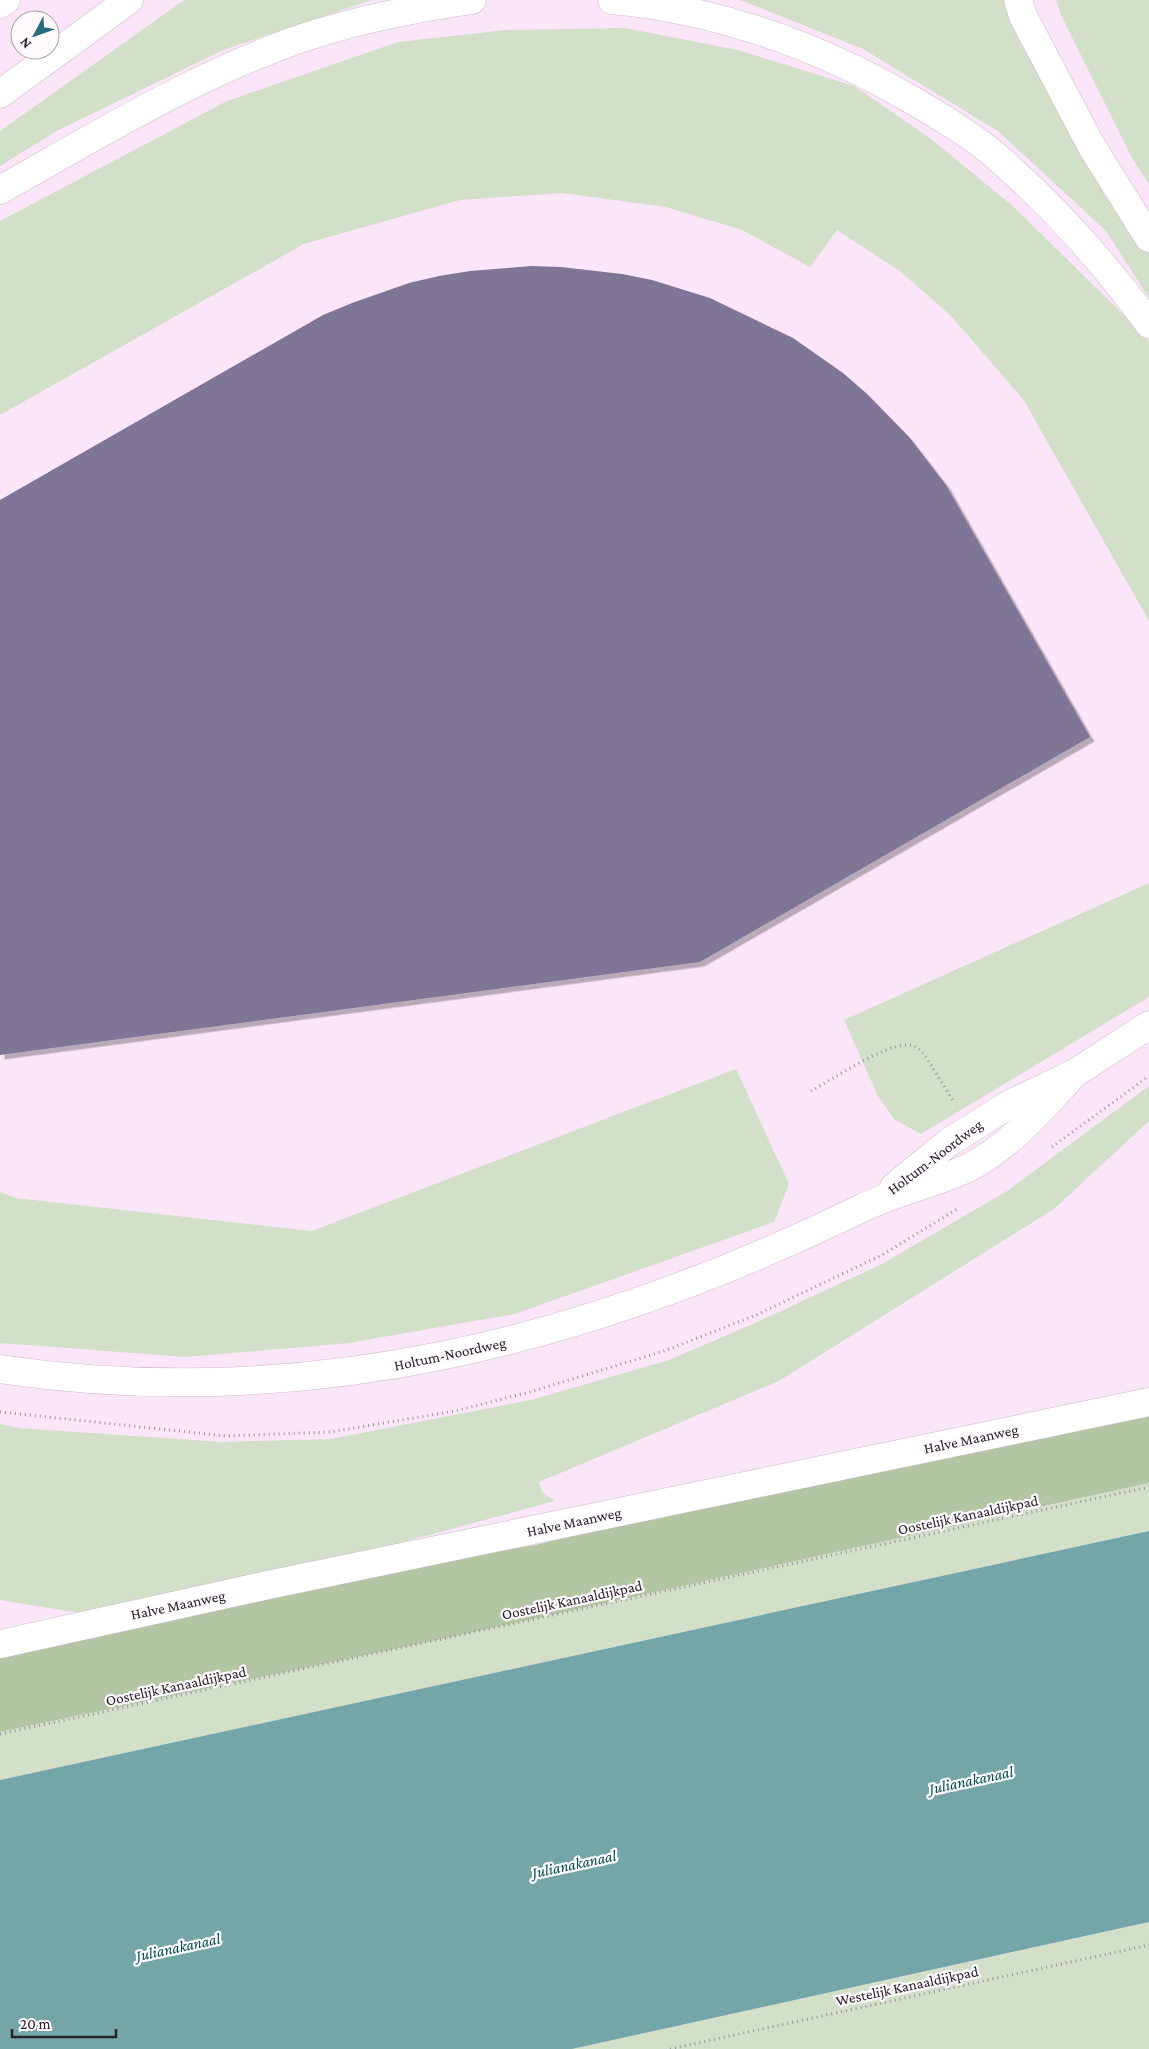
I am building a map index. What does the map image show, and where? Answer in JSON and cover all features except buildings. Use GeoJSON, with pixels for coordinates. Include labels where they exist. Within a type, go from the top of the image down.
{"type":"FeatureCollection","features":[{"type":"Feature","properties":{"kind":"main road"},"geometry":{"type":"LineString","coordinates":[[0,4],[6,0]]}},
{"type":"Feature","properties":{"kind":"main road"},"geometry":{"type":"LineString","coordinates":[[0,94],[129,0]]}},
{"type":"Feature","properties":{"kind":"main road"},"geometry":{"type":"LineString","coordinates":[[0,190],[192,85],[291,42],[372,17],[472,0]]}},
{"type":"Feature","properties":{"kind":"main road"},"geometry":{"type":"LineString","coordinates":[[612,0],[645,3],[706,15],[765,32],[840,61],[931,111],[989,150],[1059,216],[1121,286],[1149,324]]}},
{"type":"Feature","properties":{"kind":"main road"},"geometry":{"type":"LineString","coordinates":[[1018,0],[1023,16],[1092,147],[1149,238]]}},
{"type":"Feature","properties":{"kind":"main road","name":"Holtum-Noordweg"},"geometry":{"type":"LineString","coordinates":[[875,1202],[950,1142],[971,1128],[1010,1104],[1075,1073],[1149,1025]]}},
{"type":"Feature","properties":{"kind":"main road","name":"Holtum-Noordweg"},"geometry":{"type":"LineString","coordinates":[[0,1369],[109,1382],[195,1383],[294,1379],[401,1365],[494,1346],[578,1322],[672,1289],[787,1245],[875,1202],[968,1168],[1027,1125],[1075,1073]]}},
{"type":"Feature","properties":{"kind":"main road","name":"Halve Maanweg"},"geometry":{"type":"LineString","coordinates":[[0,1644],[278,1583],[1149,1402]]}},
{"type":"Feature","properties":{"kind":"path"},"geometry":{"type":"LineString","coordinates":[[811,1091],[887,1049],[908,1044],[917,1047],[924,1054],[971,1128]]}},
{"type":"Feature","properties":{"kind":"path","name":"Oostelijk Kanaaldijkpad"},"geometry":{"type":"LineString","coordinates":[[0,1734],[1149,1487]]}},
{"type":"Feature","properties":{"kind":"path","name":"Westelijk Kanaaldijkpad"},"geometry":{"type":"LineString","coordinates":[[670,2049],[1149,1945]]}},
{"type":"Feature","properties":{"kind":"shaded area"},"geometry":{"type":"Polygon","coordinates":[[[184,0],[372,0],[223,50],[55,132],[0,166],[0,131],[184,0]]]}},
{"type":"Feature","properties":{"kind":"shaded area"},"geometry":{"type":"Polygon","coordinates":[[[740,0],[1009,0],[1149,250],[1149,298],[1106,231],[998,131],[863,49],[740,0]]]}},
{"type":"Feature","properties":{"kind":"shaded area"},"geometry":{"type":"Polygon","coordinates":[[[1056,0],[1149,0],[1149,184],[1132,158],[1061,15],[1056,0]]]}},
{"type":"Feature","properties":{"kind":"shaded area"},"geometry":{"type":"Polygon","coordinates":[[[625,28],[738,50],[854,86],[930,138],[1014,207],[1146,337],[1149,342],[1149,621],[1023,399],[950,315],[901,272],[837,230],[810,267],[742,230],[666,207],[562,193],[460,200],[304,244],[0,415],[0,221],[227,101],[398,42],[506,30],[625,28]]]}},
{"type":"Feature","properties":{"kind":"shaded area"},"geometry":{"type":"Polygon","coordinates":[[[1149,883],[1149,997],[921,1134],[894,1119],[878,1096],[844,1020],[1149,883]]]}},
{"type":"Feature","properties":{"kind":"shaded area"},"geometry":{"type":"Polygon","coordinates":[[[736,1069],[789,1184],[774,1222],[515,1314],[349,1343],[186,1357],[0,1343],[0,1192],[16,1198],[312,1231],[736,1069]]]}},
{"type":"Feature","properties":{"kind":"shaded area"},"geometry":{"type":"Polygon","coordinates":[[[1149,1086],[1149,1121],[1054,1209],[779,1381],[539,1482],[542,1492],[555,1501],[118,1619],[0,1600],[0,1424],[20,1428],[222,1442],[331,1439],[531,1400],[669,1360],[755,1323],[882,1264],[1007,1191],[1149,1086]]]}},
{"type":"Feature","properties":{"kind":"shaded area"},"geometry":{"type":"Polygon","coordinates":[[[1149,1410],[1149,1483],[456,1636],[0,1732],[0,1644],[118,1619],[535,1545],[732,1498],[1149,1410]]]}},
{"type":"Feature","properties":{"kind":"shaded area"},"geometry":{"type":"Polygon","coordinates":[[[1149,1483],[1149,1531],[0,1780],[0,1732],[456,1636],[1149,1483]]]}},
{"type":"Feature","properties":{"kind":"shaded area"},"geometry":{"type":"Polygon","coordinates":[[[1149,1922],[1149,2049],[572,2049],[1118,1929],[1149,1922]]]}},
{"type":"Feature","properties":{"kind":"water","name":"Julianakanaal"},"geometry":{"type":"Polygon","coordinates":[[[1149,1531],[1149,1922],[572,2049],[0,2049],[0,1780],[1149,1531]]]}}]}
